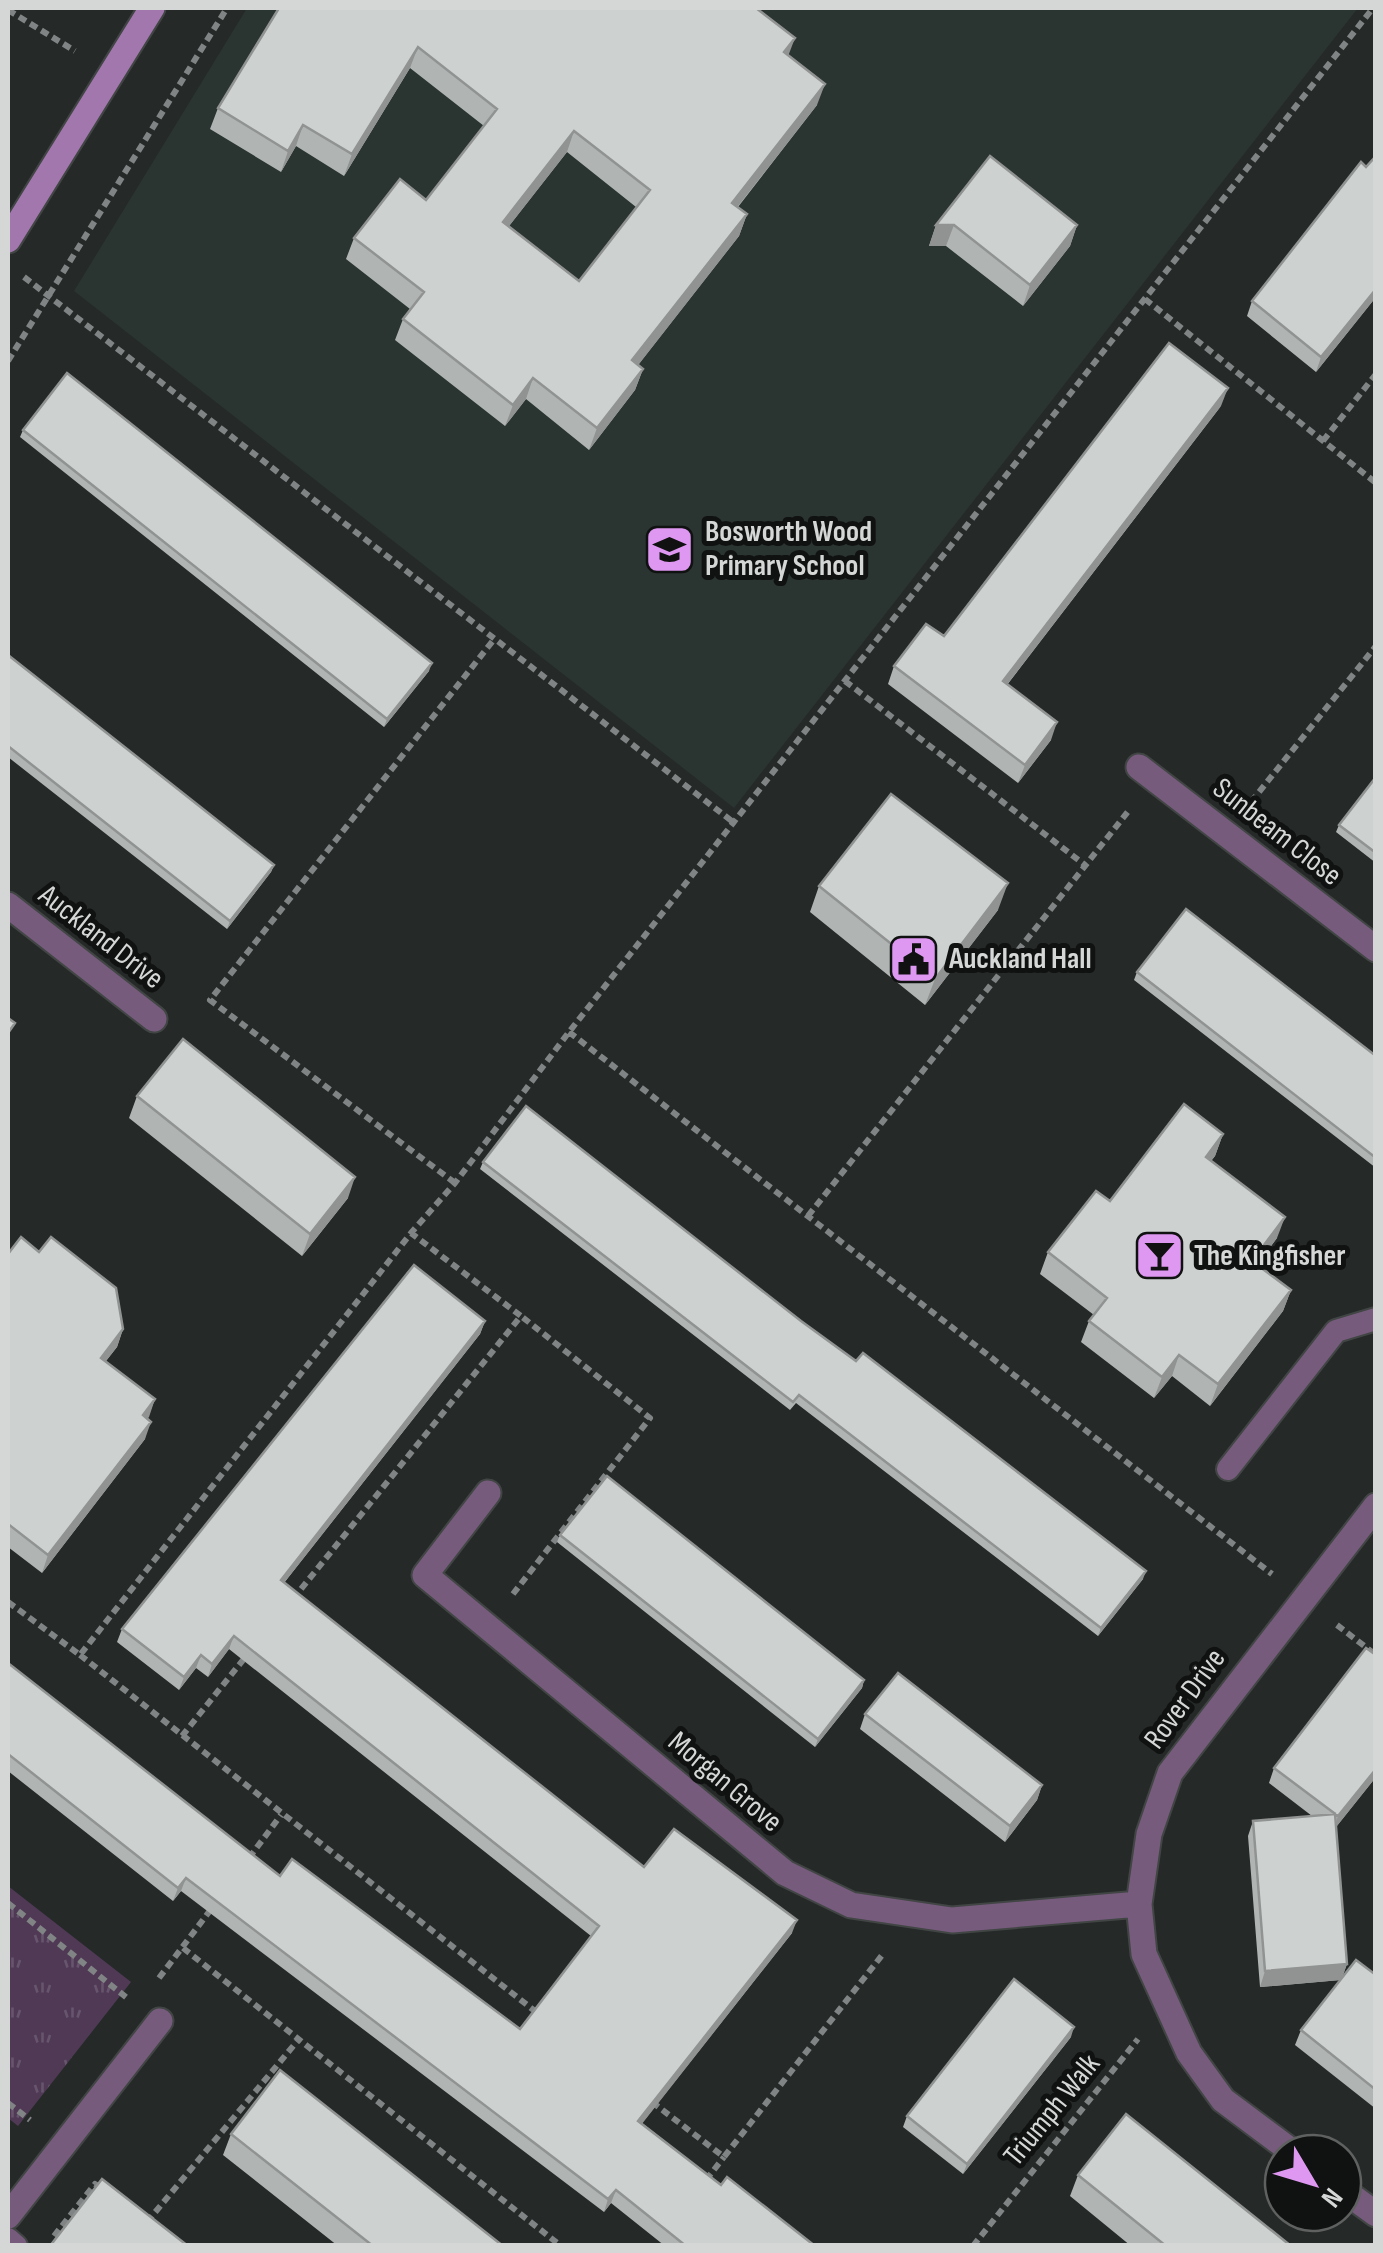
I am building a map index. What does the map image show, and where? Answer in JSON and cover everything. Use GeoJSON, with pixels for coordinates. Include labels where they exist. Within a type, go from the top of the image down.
{"type":"FeatureCollection","features":[{"type":"Feature","properties":{"kind":"street"},"geometry":{"type":"LineString","coordinates":[[8,240],[152,8]]}},
{"type":"Feature","properties":{"kind":"street","name":"Sunbeam Close"},"geometry":{"type":"LineString","coordinates":[[1147,773],[1376,949]]}},
{"type":"Feature","properties":{"kind":"street","name":"Auckland Drive"},"geometry":{"type":"LineString","coordinates":[[8,906],[154,1019]]}},
{"type":"Feature","properties":{"kind":"street","name":"Morgan Grove"},"geometry":{"type":"LineString","coordinates":[[488,1493],[424,1575],[784,1873],[851,1906],[952,1920],[1139,1904]]}},
{"type":"Feature","properties":{"kind":"street","name":"Rover Drive"},"geometry":{"type":"LineString","coordinates":[[1267,2133],[1223,2100],[1189,2054],[1144,1954],[1139,1904],[1149,1834],[1170,1773],[1376,1506]]}},
{"type":"Feature","properties":{"kind":"street"},"geometry":{"type":"LineString","coordinates":[[8,2216],[160,2020]]}},
{"type":"Feature","properties":{"kind":"lane"},"geometry":{"type":"LineString","coordinates":[[1228,1469],[1336,1331],[1376,1319]]}},
{"type":"Feature","properties":{"kind":"lane"},"geometry":{"type":"LineString","coordinates":[[8,2238],[16,2246]]}},
{"type":"Feature","properties":{"kind":"path"},"geometry":{"type":"LineString","coordinates":[[8,362],[227,8]]}},
{"type":"Feature","properties":{"kind":"path"},"geometry":{"type":"LineString","coordinates":[[80,1655],[1373,8]]}},
{"type":"Feature","properties":{"kind":"path"},"geometry":{"type":"LineString","coordinates":[[8,10],[110,74]]}},
{"type":"Feature","properties":{"kind":"path"},"geometry":{"type":"LineString","coordinates":[[21,274],[733,822]]}},
{"type":"Feature","properties":{"kind":"path"},"geometry":{"type":"LineString","coordinates":[[1145,298],[1376,483]]}},
{"type":"Feature","properties":{"kind":"path"},"geometry":{"type":"LineString","coordinates":[[1323,441],[1376,374]]}},
{"type":"Feature","properties":{"kind":"path"},"geometry":{"type":"LineString","coordinates":[[454,1183],[210,1000],[495,638]]}},
{"type":"Feature","properties":{"kind":"path"},"geometry":{"type":"LineString","coordinates":[[1226,834],[1376,646]]}},
{"type":"Feature","properties":{"kind":"path"},"geometry":{"type":"LineString","coordinates":[[845,680],[1086,865]]}},
{"type":"Feature","properties":{"kind":"path"},"geometry":{"type":"LineString","coordinates":[[808,1216],[1086,865],[1147,773]]}},
{"type":"Feature","properties":{"kind":"path"},"geometry":{"type":"LineString","coordinates":[[570,1032],[1302,1598]]}},
{"type":"Feature","properties":{"kind":"path"},"geometry":{"type":"LineString","coordinates":[[411,1233],[650,1418],[488,1627]]}},
{"type":"Feature","properties":{"kind":"path"},"geometry":{"type":"LineString","coordinates":[[282,1612],[520,1316]]}},
{"type":"Feature","properties":{"kind":"path"},"geometry":{"type":"LineString","coordinates":[[8,1602],[550,2022]]}},
{"type":"Feature","properties":{"kind":"path"},"geometry":{"type":"LineString","coordinates":[[182,1736],[258,1642]]}},
{"type":"Feature","properties":{"kind":"path"},"geometry":{"type":"LineString","coordinates":[[248,1859],[281,1815]]}},
{"type":"Feature","properties":{"kind":"path"},"geometry":{"type":"LineString","coordinates":[[8,1903],[136,2006],[160,2020]]}},
{"type":"Feature","properties":{"kind":"path"},"geometry":{"type":"LineString","coordinates":[[136,2006],[216,1903]]}},
{"type":"Feature","properties":{"kind":"path"},"geometry":{"type":"LineString","coordinates":[[702,2186],[914,1915]]}},
{"type":"Feature","properties":{"kind":"path"},"geometry":{"type":"LineString","coordinates":[[182,1948],[561,2246]]}},
{"type":"Feature","properties":{"kind":"path","name":"Triumph Walk"},"geometry":{"type":"LineString","coordinates":[[973,2246],[1167,2004]]}},
{"type":"Feature","properties":{"kind":"path"},"geometry":{"type":"LineString","coordinates":[[135,2213],[148,2222],[299,2039]]}},
{"type":"Feature","properties":{"kind":"path"},"geometry":{"type":"LineString","coordinates":[[645,2096],[724,2157]]}},
{"type":"Feature","properties":{"kind":"path"},"geometry":{"type":"LineString","coordinates":[[46,2246],[96,2184],[109,2194]]}},
{"type":"Feature","properties":{"kind":"shaded area","name":"Bosworth Wood Primary School"},"geometry":{"type":"Polygon","coordinates":[[[247,8],[1358,8],[734,808],[74,291],[247,8]]]}},
{"type":"Feature","properties":{"kind":"green space"},"geometry":{"type":"Polygon","coordinates":[[[8,1886],[131,1982],[18,2126],[8,2118],[8,1886]]]}},
{"type":"Feature","properties":{"kind":"building"},"geometry":{"type":"Polygon","coordinates":[[[279,8],[756,8],[795,38],[784,52],[825,84],[732,203],[747,214],[632,360],[643,369],[597,428],[533,378],[513,405],[403,319],[424,292],[354,238],[400,179],[426,200],[497,109],[418,47],[352,154],[303,125],[288,151],[218,108],[279,8]],[[574,131],[503,222],[579,281],[650,190],[574,131]]]}},
{"type":"Feature","properties":{"kind":"building"},"geometry":{"type":"Polygon","coordinates":[[[990,156],[1077,225],[1030,285],[954,225],[936,225],[990,156]]]}},
{"type":"Feature","properties":{"kind":"building"},"geometry":{"type":"Polygon","coordinates":[[[1376,156],[1376,289],[1321,357],[1252,301],[1361,162],[1366,167],[1376,156]]]}},
{"type":"Feature","properties":{"kind":"building"},"geometry":{"type":"Polygon","coordinates":[[[1169,343],[1228,388],[1003,681],[1057,722],[1025,765],[894,666],[926,624],[944,636],[1169,343]]]}},
{"type":"Feature","properties":{"kind":"building"},"geometry":{"type":"Polygon","coordinates":[[[67,373],[432,663],[387,719],[23,430],[67,373]]]}},
{"type":"Feature","properties":{"kind":"building"},"geometry":{"type":"Polygon","coordinates":[[[8,655],[274,865],[230,921],[8,746],[8,655]]]}},
{"type":"Feature","properties":{"kind":"building"},"geometry":{"type":"Polygon","coordinates":[[[1376,777],[1376,853],[1339,825],[1376,777]]]}},
{"type":"Feature","properties":{"kind":"building","name":"Auckland Hall"},"geometry":{"type":"Polygon","coordinates":[[[891,794],[1008,883],[935,979],[819,886],[891,794]]]}},
{"type":"Feature","properties":{"kind":"building"},"geometry":{"type":"Polygon","coordinates":[[[1186,909],[1376,1056],[1376,1158],[1137,972],[1186,909]]]}},
{"type":"Feature","properties":{"kind":"building"},"geometry":{"type":"Polygon","coordinates":[[[183,1039],[355,1177],[310,1234],[137,1096],[183,1039]]]}},
{"type":"Feature","properties":{"kind":"building","name":"The Kingfisher"},"geometry":{"type":"Polygon","coordinates":[[[1184,1104],[1223,1134],[1206,1157],[1285,1217],[1252,1261],[1291,1290],[1218,1384],[1179,1355],[1162,1377],[1089,1321],[1107,1298],[1048,1252],[1096,1191],[1110,1201],[1184,1104]]]}},
{"type":"Feature","properties":{"kind":"building"},"geometry":{"type":"Polygon","coordinates":[[[526,1106],[801,1321],[856,1361],[863,1353],[1146,1571],[1101,1628],[799,1395],[793,1402],[483,1162],[526,1106]]]}},
{"type":"Feature","properties":{"kind":"building"},"geometry":{"type":"Polygon","coordinates":[[[21,1237],[39,1252],[51,1237],[116,1288],[123,1329],[101,1358],[155,1399],[143,1415],[151,1422],[48,1555],[8,1524],[8,1254],[21,1237]]]}},
{"type":"Feature","properties":{"kind":"building"},"geometry":{"type":"Polygon","coordinates":[[[414,1265],[485,1321],[281,1580],[644,1867],[674,1829],[797,1920],[638,2121],[721,2185],[727,2177],[815,2246],[686,2246],[616,2190],[608,2199],[186,1878],[178,1888],[8,1754],[8,1663],[280,1876],[292,1859],[520,2029],[599,1926],[234,1636],[212,1664],[201,1655],[184,1677],[122,1629],[414,1265]]]}},
{"type":"Feature","properties":{"kind":"building"},"geometry":{"type":"Polygon","coordinates":[[[607,1476],[864,1680],[818,1739],[560,1535],[607,1476]]]}},
{"type":"Feature","properties":{"kind":"building"},"geometry":{"type":"Polygon","coordinates":[[[1366,1648],[1376,1655],[1376,1769],[1338,1816],[1274,1768],[1366,1648]]]}},
{"type":"Feature","properties":{"kind":"building"},"geometry":{"type":"Polygon","coordinates":[[[898,1673],[1042,1785],[1010,1826],[865,1714],[898,1673]]]}},
{"type":"Feature","properties":{"kind":"building"},"geometry":{"type":"Polygon","coordinates":[[[1335,1814],[1347,1964],[1265,1971],[1253,1821],[1335,1814]]]}},
{"type":"Feature","properties":{"kind":"building"},"geometry":{"type":"Polygon","coordinates":[[[1356,1960],[1376,1975],[1376,2090],[1301,2030],[1356,1960]]]}},
{"type":"Feature","properties":{"kind":"building"},"geometry":{"type":"Polygon","coordinates":[[[1014,1979],[1074,2027],[967,2164],[907,2116],[1014,1979]]]}},
{"type":"Feature","properties":{"kind":"building"},"geometry":{"type":"Polygon","coordinates":[[[280,2070],[503,2246],[373,2246],[231,2134],[280,2070]]]}},
{"type":"Feature","properties":{"kind":"building"},"geometry":{"type":"Polygon","coordinates":[[[1126,2114],[1263,2224],[1263,2233],[1275,2233],[1291,2246],[1166,2246],[1078,2175],[1126,2114]]]}},
{"type":"Feature","properties":{"kind":"building"},"geometry":{"type":"Polygon","coordinates":[[[102,2179],[188,2246],[50,2246],[102,2179]]]}},
{"type":"Feature","properties":{"kind":"place","name":"Bosworth Wood Primary School"},"geometry":{"type":"Point","coordinates":[670,549]}},
{"type":"Feature","properties":{"kind":"place","name":"Auckland Hall"},"geometry":{"type":"Point","coordinates":[914,959]}},
{"type":"Feature","properties":{"kind":"place","name":"The Kingfisher"},"geometry":{"type":"Point","coordinates":[1159,1256]}}]}
